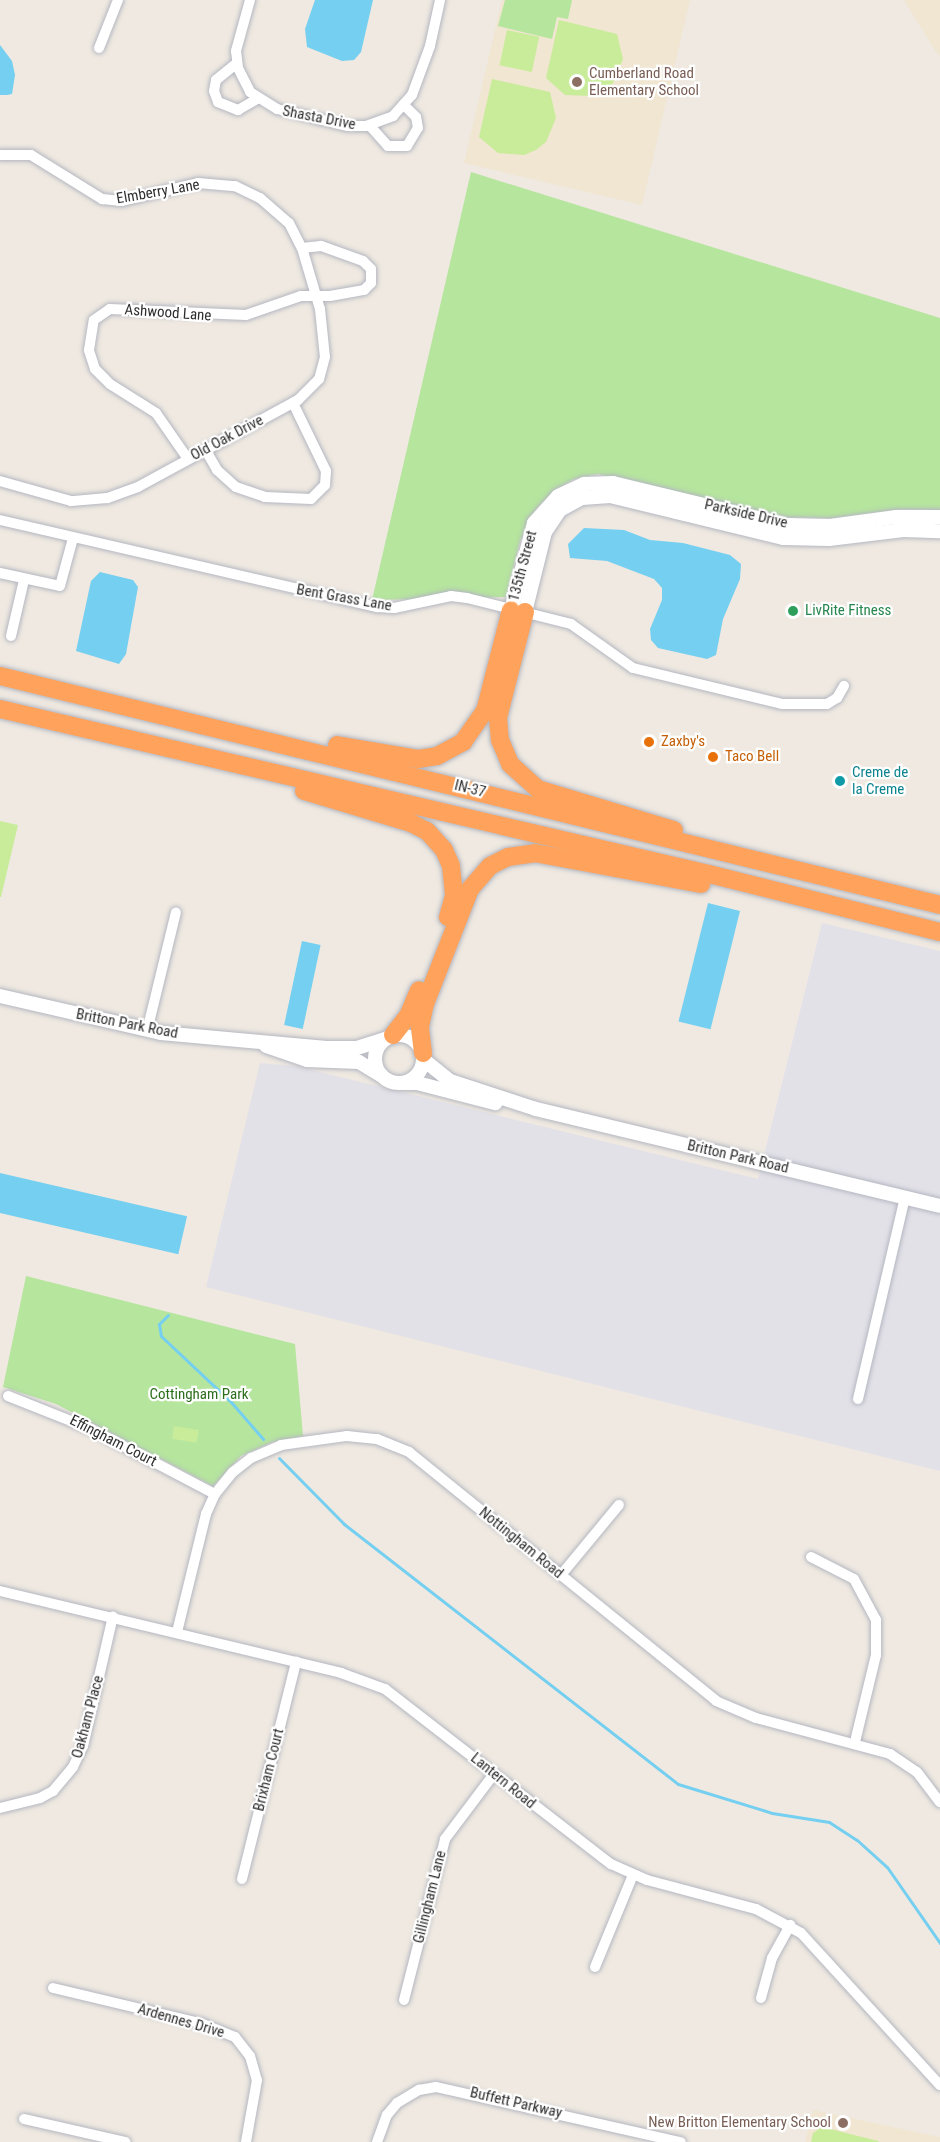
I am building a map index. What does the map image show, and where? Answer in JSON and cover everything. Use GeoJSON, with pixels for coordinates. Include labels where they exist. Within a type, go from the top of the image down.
{"type":"FeatureCollection","features":[{"type":"Feature","properties":{"kind":"highway"},"geometry":{"type":"LineString","coordinates":[[204,724],[244,728],[411,759],[437,756],[464,742],[482,718],[518,611]]}},
{"type":"Feature","properties":{"kind":"highway"},"geometry":{"type":"LineString","coordinates":[[518,611],[498,718],[501,747],[517,774],[538,789],[754,853],[789,869]]}},
{"type":"Feature","properties":{"kind":"highway","name":"IN-37"},"geometry":{"type":"LineString","coordinates":[[0,676],[940,905]]}},
{"type":"Feature","properties":{"kind":"highway","name":"IN-37"},"geometry":{"type":"LineString","coordinates":[[0,709],[206,759],[709,874],[937,932]]}},
{"type":"Feature","properties":{"kind":"highway"},"geometry":{"type":"LineString","coordinates":[[206,759],[417,825],[444,850],[453,874],[453,903],[411,1008],[389,1037]]}},
{"type":"Feature","properties":{"kind":"highway"},"geometry":{"type":"LineString","coordinates":[[424,1057],[423,1011],[470,889],[484,870],[508,857],[542,854],[860,914]]}},
{"type":"Feature","properties":{"kind":"highway"},"geometry":{"type":"LineString","coordinates":[[902,896],[940,900]]}},
{"type":"Feature","properties":{"kind":"street"},"geometry":{"type":"LineString","coordinates":[[99,48],[117,0]]}},
{"type":"Feature","properties":{"kind":"street"},"geometry":{"type":"LineString","coordinates":[[237,63],[216,80],[218,102],[237,110],[257,99],[246,85],[237,63],[237,43],[250,0]]}},
{"type":"Feature","properties":{"kind":"street","name":"Shasta Drive"},"geometry":{"type":"LineString","coordinates":[[257,99],[277,110],[348,126],[370,126],[387,120],[405,106],[419,82],[440,0]]}},
{"type":"Feature","properties":{"kind":"street","name":"Shasta Drive"},"geometry":{"type":"LineString","coordinates":[[370,126],[388,147],[407,146],[418,128],[416,117],[405,106]]}},
{"type":"Feature","properties":{"kind":"street","name":"Elmberry Lane"},"geometry":{"type":"LineString","coordinates":[[0,156],[31,155],[90,195],[112,201],[198,183],[234,186],[275,209],[289,223],[302,248]]}},
{"type":"Feature","properties":{"kind":"street","name":"Ashwood Lane"},"geometry":{"type":"LineString","coordinates":[[188,459],[156,413],[110,384],[95,369],[90,359],[90,338],[99,314],[110,309],[230,316],[316,295],[364,290],[371,283],[371,269],[363,261],[321,246],[302,248]]}},
{"type":"Feature","properties":{"kind":"street","name":"Old Oak Drive"},"geometry":{"type":"LineString","coordinates":[[0,481],[54,498],[88,501],[138,487],[293,403],[308,392],[323,369],[325,357],[316,295],[302,248]]}},
{"type":"Feature","properties":{"kind":"street"},"geometry":{"type":"LineString","coordinates":[[205,449],[217,470],[237,488],[265,497],[311,499],[325,484],[326,471],[293,403]]}},
{"type":"Feature","properties":{"kind":"street","name":"Parkside Drive"},"geometry":{"type":"LineString","coordinates":[[558,496],[584,484],[613,483],[802,526],[940,517]]}},
{"type":"Feature","properties":{"kind":"street","name":"135th Street"},"geometry":{"type":"LineString","coordinates":[[518,611],[530,532],[541,512],[558,496]]}},
{"type":"Feature","properties":{"kind":"street","name":"Parkside Drive"},"geometry":{"type":"LineString","coordinates":[[571,502],[610,496],[797,539],[940,531]]}},
{"type":"Feature","properties":{"kind":"street","name":"135th Street"},"geometry":{"type":"LineString","coordinates":[[518,611],[545,532],[560,510],[571,502]]}},
{"type":"Feature","properties":{"kind":"street","name":"Bent Grass Lane"},"geometry":{"type":"LineString","coordinates":[[0,520],[388,608],[456,596],[576,626],[633,668],[782,704],[827,704],[837,698],[844,686]]}},
{"type":"Feature","properties":{"kind":"street"},"geometry":{"type":"LineString","coordinates":[[0,573],[60,586],[73,538]]}},
{"type":"Feature","properties":{"kind":"street"},"geometry":{"type":"LineString","coordinates":[[11,636],[24,580]]}},
{"type":"Feature","properties":{"kind":"street"},"geometry":{"type":"LineString","coordinates":[[147,1030],[176,912]]}},
{"type":"Feature","properties":{"kind":"street","name":"Britton Park Road"},"geometry":{"type":"LineString","coordinates":[[0,996],[147,1030],[349,1048],[389,1037]]}},
{"type":"Feature","properties":{"kind":"street"},"geometry":{"type":"LineString","coordinates":[[389,1037],[415,1040],[424,1057],[417,1076],[402,1083],[381,1075],[376,1052],[389,1037]]}},
{"type":"Feature","properties":{"kind":"street","name":"Britton Park Road"},"geometry":{"type":"LineString","coordinates":[[256,1041],[301,1058],[359,1062],[381,1075]]}},
{"type":"Feature","properties":{"kind":"street","name":"Britton Park Road"},"geometry":{"type":"LineString","coordinates":[[424,1057],[450,1081],[536,1109]]}},
{"type":"Feature","properties":{"kind":"street","name":"Britton Park Road"},"geometry":{"type":"LineString","coordinates":[[402,1083],[417,1083],[455,1096],[536,1109],[940,1206]]}},
{"type":"Feature","properties":{"kind":"street"},"geometry":{"type":"LineString","coordinates":[[858,1399],[905,1197]]}},
{"type":"Feature","properties":{"kind":"street","name":"Effingham Court"},"geometry":{"type":"LineString","coordinates":[[8,1396],[91,1429],[215,1494]]}},
{"type":"Feature","properties":{"kind":"street","name":"Nottingham Road"},"geometry":{"type":"LineString","coordinates":[[177,1632],[206,1514],[215,1494],[240,1466],[274,1447],[347,1436],[377,1439],[409,1452],[723,1706],[756,1718],[855,1742],[906,1763],[940,1802]]}},
{"type":"Feature","properties":{"kind":"street"},"geometry":{"type":"LineString","coordinates":[[561,1575],[619,1505]]}},
{"type":"Feature","properties":{"kind":"street"},"geometry":{"type":"LineString","coordinates":[[811,1557],[854,1579],[876,1620],[878,1648],[855,1742]]}},
{"type":"Feature","properties":{"kind":"street","name":"Lantern Road"},"geometry":{"type":"LineString","coordinates":[[0,1591],[113,1616],[296,1662],[385,1689],[594,1853],[633,1875],[756,1909],[790,1926],[817,1946],[940,2085]]}},
{"type":"Feature","properties":{"kind":"street","name":"Oakham Place"},"geometry":{"type":"LineString","coordinates":[[0,1808],[40,1798],[53,1791],[73,1767],[83,1746],[113,1616]]}},
{"type":"Feature","properties":{"kind":"street","name":"Brixham Court"},"geometry":{"type":"LineString","coordinates":[[242,1879],[296,1662]]}},
{"type":"Feature","properties":{"kind":"street","name":"Gillingham Lane"},"geometry":{"type":"LineString","coordinates":[[404,2000],[445,1839],[494,1774]]}},
{"type":"Feature","properties":{"kind":"street"},"geometry":{"type":"LineString","coordinates":[[595,1967],[633,1875]]}},
{"type":"Feature","properties":{"kind":"street"},"geometry":{"type":"LineString","coordinates":[[760,1998],[772,1958],[790,1926]]}},
{"type":"Feature","properties":{"kind":"street","name":"Ardennes Drive"},"geometry":{"type":"LineString","coordinates":[[53,1988],[200,2023],[235,2037],[250,2056],[257,2080],[246,2142]]}},
{"type":"Feature","properties":{"kind":"street","name":"Buffett Parkway"},"geometry":{"type":"LineString","coordinates":[[377,2142],[387,2115],[396,2103],[418,2090],[436,2087],[681,2142]]}},
{"type":"Feature","properties":{"kind":"street"},"geometry":{"type":"LineString","coordinates":[[24,2119],[125,2142]]}},
{"type":"Feature","properties":{"kind":"shaded area","name":"Cumberland Road Elementary School"},"geometry":{"type":"Polygon","coordinates":[[[502,0],[690,0],[642,205],[464,163],[502,0]]]}},
{"type":"Feature","properties":{"kind":"shaded area"},"geometry":{"type":"Polygon","coordinates":[[[904,0],[940,0],[940,56],[936,52],[904,0]]]}},
{"type":"Feature","properties":{"kind":"shaded area"},"geometry":{"type":"Polygon","coordinates":[[[822,923],[940,951],[940,1471],[206,1287],[260,1063],[295,1066],[758,1179],[822,923]]]}},
{"type":"Feature","properties":{"kind":"shaded area","name":"New Britton Elementary School"},"geometry":{"type":"Polygon","coordinates":[[[813,2110],[940,2137],[940,2142],[805,2142],[813,2110]]]}},
{"type":"Feature","properties":{"kind":"green space"},"geometry":{"type":"Polygon","coordinates":[[[505,0],[572,0],[568,19],[557,17],[552,39],[498,26],[505,0]]]}},
{"type":"Feature","properties":{"kind":"green space"},"geometry":{"type":"Polygon","coordinates":[[[559,20],[617,34],[623,59],[613,83],[603,91],[591,96],[565,95],[546,78],[559,20]]]}},
{"type":"Feature","properties":{"kind":"green space"},"geometry":{"type":"Polygon","coordinates":[[[507,30],[539,37],[532,72],[500,65],[507,30]]]}},
{"type":"Feature","properties":{"kind":"green space"},"geometry":{"type":"Polygon","coordinates":[[[492,79],[550,92],[556,118],[546,142],[536,150],[524,155],[498,153],[479,137],[492,79]]]}},
{"type":"Feature","properties":{"kind":"green space"},"geometry":{"type":"Polygon","coordinates":[[[471,172],[940,318],[940,510],[902,509],[832,518],[774,517],[598,474],[574,479],[553,491],[536,509],[520,541],[506,597],[372,600],[471,172]]]}},
{"type":"Feature","properties":{"kind":"green space"},"geometry":{"type":"Polygon","coordinates":[[[0,821],[18,825],[1,897],[0,897],[0,821]]]}},
{"type":"Feature","properties":{"kind":"green space","name":"Cottingham Park"},"geometry":{"type":"Polygon","coordinates":[[[26,1276],[295,1344],[303,1436],[272,1442],[241,1456],[213,1486],[56,1404],[3,1387],[26,1276]]]}},
{"type":"Feature","properties":{"kind":"green space"},"geometry":{"type":"Polygon","coordinates":[[[174,1426],[199,1430],[197,1443],[172,1439],[174,1426]]]}},
{"type":"Feature","properties":{"kind":"green space"},"geometry":{"type":"Polygon","coordinates":[[[822,2127],[879,2142],[811,2142],[813,2133],[822,2127]]]}},
{"type":"Feature","properties":{"kind":"water"},"geometry":{"type":"Polygon","coordinates":[[[315,0],[373,0],[361,52],[354,60],[342,61],[307,47],[305,29],[315,0]]]}},
{"type":"Feature","properties":{"kind":"water"},"geometry":{"type":"Polygon","coordinates":[[[0,45],[12,61],[15,75],[12,94],[7,95],[0,95],[0,45]]]}},
{"type":"Feature","properties":{"kind":"water"},"geometry":{"type":"Polygon","coordinates":[[[584,528],[624,530],[650,540],[683,543],[730,555],[741,564],[740,579],[723,619],[716,655],[707,659],[658,648],[651,640],[650,629],[662,600],[662,588],[654,579],[607,561],[570,558],[568,544],[584,528]]]}},
{"type":"Feature","properties":{"kind":"water"},"geometry":{"type":"Polygon","coordinates":[[[100,572],[133,580],[138,587],[126,654],[119,664],[76,651],[91,581],[100,572]]]}},
{"type":"Feature","properties":{"kind":"water"},"geometry":{"type":"Polygon","coordinates":[[[708,903],[740,911],[711,1029],[678,1021],[708,903]]]}},
{"type":"Feature","properties":{"kind":"water"},"geometry":{"type":"Polygon","coordinates":[[[302,941],[321,945],[303,1029],[284,1025],[302,941]]]}},
{"type":"Feature","properties":{"kind":"water"},"geometry":{"type":"Polygon","coordinates":[[[0,1173],[187,1216],[178,1254],[0,1213],[0,1173]]]}},
{"type":"Feature","properties":{"kind":"waterway"},"geometry":{"type":"LineString","coordinates":[[168,1315],[159,1324],[161,1336],[231,1402],[263,1439]]}},
{"type":"Feature","properties":{"kind":"waterway"},"geometry":{"type":"LineString","coordinates":[[279,1458],[344,1524],[678,1784],[772,1813],[829,1822],[857,1840],[887,1867],[940,1943]]}},
{"type":"Feature","properties":{"kind":"place","name":"Cumberland Road Elementary School"},"geometry":{"type":"Point","coordinates":[577,82]}},
{"type":"Feature","properties":{"kind":"place","name":"LivRite Fitness"},"geometry":{"type":"Point","coordinates":[793,611]}},
{"type":"Feature","properties":{"kind":"place","name":"Zaxby's"},"geometry":{"type":"Point","coordinates":[649,742]}},
{"type":"Feature","properties":{"kind":"place","name":"Taco Bell"},"geometry":{"type":"Point","coordinates":[713,757]}},
{"type":"Feature","properties":{"kind":"place","name":"Creme de la Creme"},"geometry":{"type":"Point","coordinates":[840,781]}},
{"type":"Feature","properties":{"kind":"place","name":"New Britton Elementary School"},"geometry":{"type":"Point","coordinates":[843,2123]}}]}
